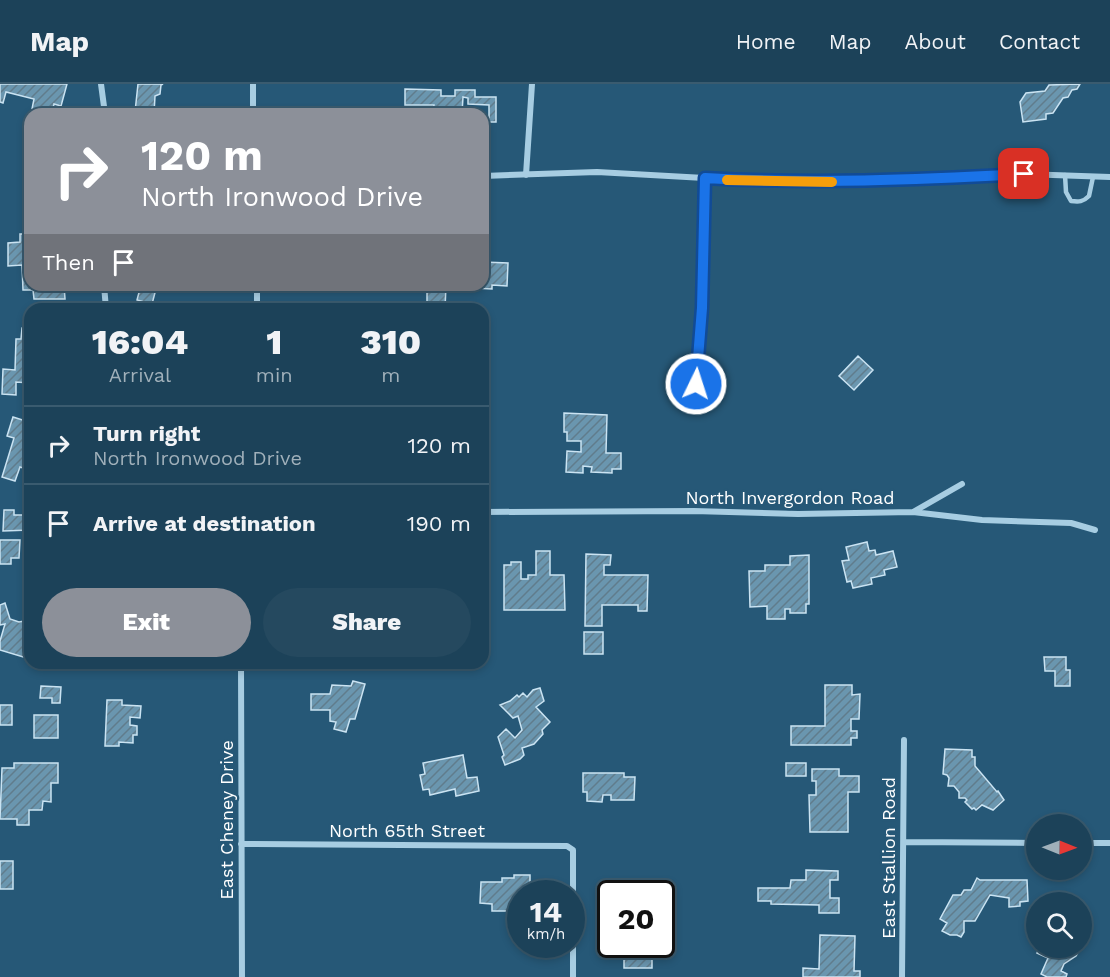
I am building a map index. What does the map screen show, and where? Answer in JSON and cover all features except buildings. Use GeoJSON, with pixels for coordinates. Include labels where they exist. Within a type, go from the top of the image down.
{"type":"FeatureCollection","features":[{"type":"Feature","properties":{"kind":"street"},"geometry":{"type":"LineString","coordinates":[[101,84],[104,108]]}},
{"type":"Feature","properties":{"kind":"street"},"geometry":{"type":"LineString","coordinates":[[253,84],[253,108]]}},
{"type":"Feature","properties":{"kind":"street"},"geometry":{"type":"LineString","coordinates":[[526,175],[532,84]]}},
{"type":"Feature","properties":{"kind":"street"},"geometry":{"type":"LineString","coordinates":[[489,176],[597,172],[758,181],[857,182],[1024,174],[1110,177]]}},
{"type":"Feature","properties":{"kind":"street"},"geometry":{"type":"LineString","coordinates":[[913,512],[962,484]]}},
{"type":"Feature","properties":{"kind":"street","name":"North Invergordon Road"},"geometry":{"type":"LineString","coordinates":[[489,512],[694,511],[798,514],[913,512],[982,520],[1071,523],[1095,530]]}},
{"type":"Feature","properties":{"kind":"street","name":"East Cheney Drive"},"geometry":{"type":"LineString","coordinates":[[241,669],[242,977]]}},
{"type":"Feature","properties":{"kind":"street","name":"East Stallion Road"},"geometry":{"type":"LineString","coordinates":[[902,977],[904,740]]}},
{"type":"Feature","properties":{"kind":"street"},"geometry":{"type":"LineString","coordinates":[[904,842],[1026,843]]}},
{"type":"Feature","properties":{"kind":"street"},"geometry":{"type":"LineString","coordinates":[[1092,843],[1110,843]]}},
{"type":"Feature","properties":{"kind":"street","name":"North 65th Street"},"geometry":{"type":"LineString","coordinates":[[241,844],[567,846],[573,850],[573,977]]}},
{"type":"Feature","properties":{"kind":"lane"},"geometry":{"type":"LineString","coordinates":[[1065,175],[1066,192],[1071,201],[1078,202],[1084,201],[1089,196],[1093,177]]}},
{"type":"Feature","properties":{"kind":"lane"},"geometry":{"type":"LineString","coordinates":[[696,384],[702,308],[705,178]]}},
{"type":"Feature","properties":{"kind":"slow traffic"},"geometry":{"type":"LineString","coordinates":[[727,180],[832,182]]}},
{"type":"Feature","properties":{"kind":"route"},"geometry":{"type":"LineString","coordinates":[[696,384],[702,308],[705,178],[857,182],[1024,174]]}}]}
